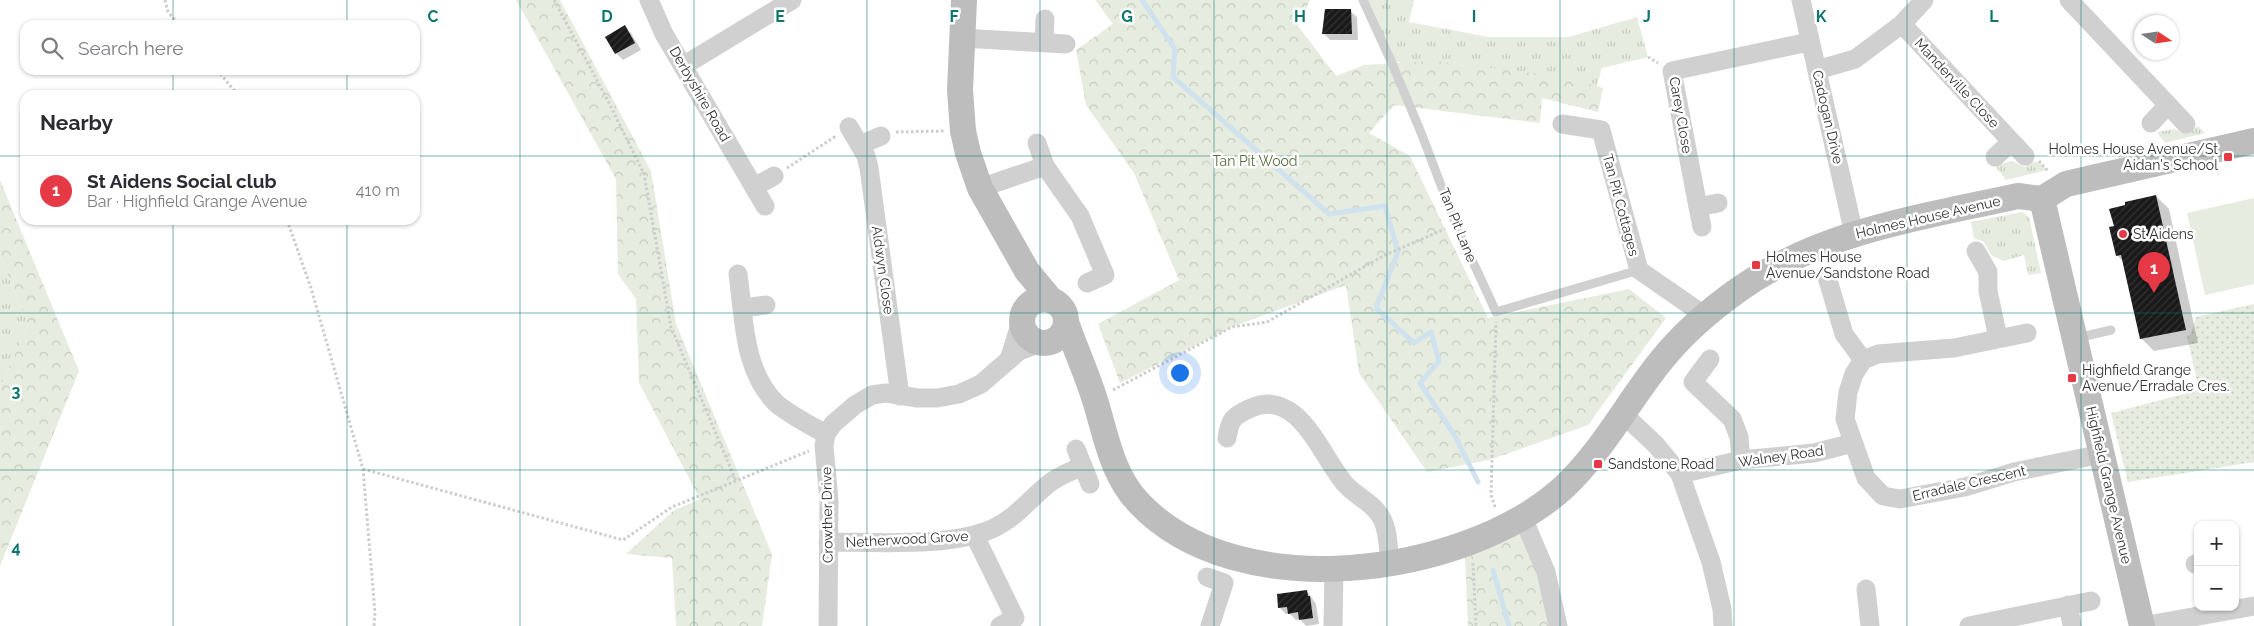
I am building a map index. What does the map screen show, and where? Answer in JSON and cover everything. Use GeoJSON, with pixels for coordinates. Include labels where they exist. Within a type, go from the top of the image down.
{"type":"FeatureCollection","features":[{"type":"Feature","properties":{"kind":"street","name":"Derbyshire Road"},"geometry":{"type":"LineString","coordinates":[[648,0],[664,34],[765,206]]}},
{"type":"Feature","properties":{"kind":"street"},"geometry":{"type":"LineString","coordinates":[[684,66],[792,0]]}},
{"type":"Feature","properties":{"kind":"street"},"geometry":{"type":"LineString","coordinates":[[738,274],[742,308],[754,368],[760,384],[778,404],[825,440],[833,424],[855,405],[872,395],[886,393],[900,396],[937,398],[959,394],[981,384],[1019,350],[1061,336],[1066,322],[1063,308],[1051,300],[1027,271],[980,188],[968,153],[962,130],[960,90],[964,0]]}},
{"type":"Feature","properties":{"kind":"street","name":"Cadogan Drive"},"geometry":{"type":"LineString","coordinates":[[1801,0],[1854,234]]}},
{"type":"Feature","properties":{"kind":"street"},"geometry":{"type":"LineString","coordinates":[[1817,70],[1855,59],[1902,24],[1924,0]]}},
{"type":"Feature","properties":{"kind":"street"},"geometry":{"type":"LineString","coordinates":[[2069,0],[2186,124]]}},
{"type":"Feature","properties":{"kind":"street"},"geometry":{"type":"LineString","coordinates":[[1044,42],[1045,19]]}},
{"type":"Feature","properties":{"kind":"street","name":"Manderville Close"},"geometry":{"type":"LineString","coordinates":[[1902,24],[2025,156]]}},
{"type":"Feature","properties":{"kind":"street"},"geometry":{"type":"LineString","coordinates":[[962,38],[1066,44]]}},
{"type":"Feature","properties":{"kind":"street","name":"Carey Close"},"geometry":{"type":"LineString","coordinates":[[1702,227],[1672,71],[1809,42]]}},
{"type":"Feature","properties":{"kind":"street"},"geometry":{"type":"LineString","coordinates":[[2151,122],[2168,105]]}},
{"type":"Feature","properties":{"kind":"street","name":"Tan Pit Cottages"},"geometry":{"type":"LineString","coordinates":[[1562,124],[1601,130],[1639,270],[1704,315]]}},
{"type":"Feature","properties":{"kind":"street","name":"Aldwyn Close"},"geometry":{"type":"LineString","coordinates":[[849,127],[866,156],[871,178],[900,396]]}},
{"type":"Feature","properties":{"kind":"street"},"geometry":{"type":"LineString","coordinates":[[860,145],[881,136]]}},
{"type":"Feature","properties":{"kind":"street"},"geometry":{"type":"LineString","coordinates":[[2042,199],[2066,184],[2254,141]]}},
{"type":"Feature","properties":{"kind":"street"},"geometry":{"type":"LineString","coordinates":[[1995,157],[2011,142]]}},
{"type":"Feature","properties":{"kind":"street"},"geometry":{"type":"LineString","coordinates":[[1037,143],[1045,166],[1080,216],[1105,275],[1087,283]]}},
{"type":"Feature","properties":{"kind":"street"},"geometry":{"type":"LineString","coordinates":[[980,188],[1045,166]]}},
{"type":"Feature","properties":{"kind":"street"},"geometry":{"type":"LineString","coordinates":[[754,187],[774,176]]}},
{"type":"Feature","properties":{"kind":"street","name":"Holmes House Avenue"},"geometry":{"type":"LineString","coordinates":[[1066,322],[1095,400],[1117,472],[1138,503],[1160,523],[1189,539],[1246,560],[1282,567],[1334,569],[1390,564],[1424,557],[1472,542],[1513,523],[1563,488],[1583,467],[1661,360],[1704,315],[1779,263],[1818,246],[1854,234],[2018,196],[2042,199]]}},
{"type":"Feature","properties":{"kind":"street","name":"Highfield Grange Avenue"},"geometry":{"type":"LineString","coordinates":[[2042,199],[2142,626]]}},
{"type":"Feature","properties":{"kind":"street"},"geometry":{"type":"LineString","coordinates":[[1698,207],[1718,203]]}},
{"type":"Feature","properties":{"kind":"street"},"geometry":{"type":"LineString","coordinates":[[1976,251],[1996,269],[1988,291],[1998,338]]}},
{"type":"Feature","properties":{"kind":"street"},"geometry":{"type":"LineString","coordinates":[[1027,271],[1023,315],[1024,332],[1034,341],[1044,343],[1079,359]]}},
{"type":"Feature","properties":{"kind":"street"},"geometry":{"type":"LineString","coordinates":[[1827,277],[1845,305],[1844,334],[1863,360],[1878,354],[1937,351],[2027,333]]}},
{"type":"Feature","properties":{"kind":"street"},"geometry":{"type":"LineString","coordinates":[[1009,360],[1023,315],[1033,302],[1045,299],[1051,300]]}},
{"type":"Feature","properties":{"kind":"street"},"geometry":{"type":"LineString","coordinates":[[742,308],[766,305]]}},
{"type":"Feature","properties":{"kind":"street"},"geometry":{"type":"LineString","coordinates":[[1710,359],[1693,382],[1732,419],[1740,436],[1741,460]]}},
{"type":"Feature","properties":{"kind":"street","name":"Erradale Crescent"},"geometry":{"type":"LineString","coordinates":[[1863,360],[1854,374],[1845,404],[1845,418],[1866,478],[1874,489],[1883,496],[1900,499],[1965,486],[2014,472],[2102,454]]}},
{"type":"Feature","properties":{"kind":"street"},"geometry":{"type":"LineString","coordinates":[[1227,438],[1230,422],[1238,413],[1259,404],[1277,404],[1292,411],[1303,423],[1347,486],[1375,508],[1386,530],[1390,564]]}},
{"type":"Feature","properties":{"kind":"street"},"geometry":{"type":"LineString","coordinates":[[1623,414],[1656,445],[1680,474],[1712,562],[1723,626]]}},
{"type":"Feature","properties":{"kind":"street","name":"Crowther Drive"},"geometry":{"type":"LineString","coordinates":[[825,440],[828,487],[828,626]]}},
{"type":"Feature","properties":{"kind":"street","name":"Walney Road"},"geometry":{"type":"LineString","coordinates":[[1680,474],[1741,460],[1814,453],[1853,443]]}},
{"type":"Feature","properties":{"kind":"street","name":"Netherwood Grove"},"geometry":{"type":"LineString","coordinates":[[828,542],[932,540],[975,536],[996,527],[1014,516],[1046,486],[1061,476],[1087,475],[1076,449]]}},
{"type":"Feature","properties":{"kind":"street"},"geometry":{"type":"LineString","coordinates":[[1513,523],[1546,572],[1558,626]]}},
{"type":"Feature","properties":{"kind":"street"},"geometry":{"type":"LineString","coordinates":[[975,536],[1012,623]]}},
{"type":"Feature","properties":{"kind":"street"},"geometry":{"type":"LineString","coordinates":[[1333,626],[1334,569]]}},
{"type":"Feature","properties":{"kind":"street"},"geometry":{"type":"LineString","coordinates":[[1210,626],[1223,583]]}},
{"type":"Feature","properties":{"kind":"street"},"geometry":{"type":"LineString","coordinates":[[1866,589],[1870,626]]}},
{"type":"Feature","properties":{"kind":"street"},"geometry":{"type":"LineString","coordinates":[[1968,626],[2091,601]]}},
{"type":"Feature","properties":{"kind":"street"},"geometry":{"type":"LineString","coordinates":[[2068,606],[2072,625]]}},
{"type":"Feature","properties":{"kind":"street"},"geometry":{"type":"LineString","coordinates":[[2239,607],[2254,606]]}},
{"type":"Feature","properties":{"kind":"street"},"geometry":{"type":"LineString","coordinates":[[2142,626],[2210,611]]}},
{"type":"Feature","properties":{"kind":"lane","name":"Tan Pit Lane"},"geometry":{"type":"LineString","coordinates":[[1363,0],[1422,134],[1456,224],[1496,312]]}},
{"type":"Feature","properties":{"kind":"lane"},"geometry":{"type":"LineString","coordinates":[[1496,312],[1639,270]]}},
{"type":"Feature","properties":{"kind":"lane"},"geometry":{"type":"LineString","coordinates":[[2075,339],[2112,330]]}},
{"type":"Feature","properties":{"kind":"path"},"geometry":{"type":"LineString","coordinates":[[165,0],[168,12],[175,20]]}},
{"type":"Feature","properties":{"kind":"path"},"geometry":{"type":"LineString","coordinates":[[554,0],[608,101],[644,174],[671,327],[736,481]]}},
{"type":"Feature","properties":{"kind":"path"},"geometry":{"type":"LineString","coordinates":[[221,75],[234,90]]}},
{"type":"Feature","properties":{"kind":"path"},"geometry":{"type":"LineString","coordinates":[[774,176],[849,127]]}},
{"type":"Feature","properties":{"kind":"path"},"geometry":{"type":"LineString","coordinates":[[881,136],[887,133],[962,130]]}},
{"type":"Feature","properties":{"kind":"path"},"geometry":{"type":"LineString","coordinates":[[1095,400],[1232,327],[1267,322],[1389,253],[1456,224]]}},
{"type":"Feature","properties":{"kind":"path"},"geometry":{"type":"LineString","coordinates":[[289,225],[311,288],[363,469],[375,613],[374,626]]}},
{"type":"Feature","properties":{"kind":"path"},"geometry":{"type":"LineString","coordinates":[[1496,312],[1491,494],[1513,523]]}},
{"type":"Feature","properties":{"kind":"path"},"geometry":{"type":"LineString","coordinates":[[363,469],[623,540],[672,507],[727,485],[825,440]]}},
{"type":"Feature","properties":{"kind":"path"},"geometry":{"type":"LineString","coordinates":[[1472,542],[1476,626]]}},
{"type":"Feature","properties":{"kind":"green space"},"geometry":{"type":"Polygon","coordinates":[[[516,0],[560,0],[651,171],[676,324],[772,554],[762,626],[676,626],[672,558],[626,554],[673,511],[700,499],[639,383],[636,299],[618,274],[616,179],[516,0]]]}},
{"type":"Feature","properties":{"kind":"green space","name":"Tan Pit Wood"},"geometry":{"type":"Polygon","coordinates":[[[1095,0],[1310,0],[1298,26],[1336,76],[1364,65],[1434,61],[1567,77],[1603,88],[1598,112],[1542,98],[1540,123],[1394,105],[1369,133],[1410,156],[1488,318],[1629,289],[1666,318],[1588,425],[1489,460],[1427,472],[1359,373],[1346,285],[1232,327],[1120,383],[1098,324],[1179,280],[1134,173],[1086,105],[1076,50],[1113,24],[1095,0]]]}},
{"type":"Feature","properties":{"kind":"green space"},"geometry":{"type":"Polygon","coordinates":[[[1363,0],[1414,0],[1409,22],[1488,37],[1569,37],[1637,17],[1648,57],[1602,68],[1594,95],[1391,61],[1363,0]]]}},
{"type":"Feature","properties":{"kind":"green space"},"geometry":{"type":"Polygon","coordinates":[[[2198,126],[2205,133],[2165,143],[2157,132],[2174,129],[2185,133],[2198,126]]]}},
{"type":"Feature","properties":{"kind":"green space"},"geometry":{"type":"Polygon","coordinates":[[[2012,161],[2025,167],[2031,161],[2041,163],[2047,170],[2006,180],[1996,167],[1997,165],[2012,161]]]}},
{"type":"Feature","properties":{"kind":"green space"},"geometry":{"type":"Polygon","coordinates":[[[0,180],[79,371],[0,566],[0,388],[28,324],[0,255],[0,180]]]}},
{"type":"Feature","properties":{"kind":"green space"},"geometry":{"type":"Polygon","coordinates":[[[2254,198],[2254,284],[2205,295],[2187,213],[2254,198]]]}},
{"type":"Feature","properties":{"kind":"green space"},"geometry":{"type":"Polygon","coordinates":[[[2022,212],[2029,217],[2041,273],[2028,275],[2024,255],[2004,261],[1991,255],[1984,242],[1974,238],[1971,222],[2022,212]]]}},
{"type":"Feature","properties":{"kind":"green space"},"geometry":{"type":"Polygon","coordinates":[[[0,255],[28,324],[0,388],[0,255]]]}},
{"type":"Feature","properties":{"kind":"green space"},"geometry":{"type":"Polygon","coordinates":[[[2254,304],[2254,462],[2128,482],[2111,413],[2199,390],[2187,336],[2191,334],[2196,317],[2254,304]]]}},
{"type":"Feature","properties":{"kind":"green space"},"geometry":{"type":"Polygon","coordinates":[[[1520,533],[1538,575],[1548,626],[1468,626],[1465,557],[1520,533]]]}},
{"type":"Feature","properties":{"kind":"building"},"geometry":{"type":"Polygon","coordinates":[[[1325,9],[1351,9],[1352,34],[1322,34],[1325,9]]]}},
{"type":"Feature","properties":{"kind":"building"},"geometry":{"type":"Polygon","coordinates":[[[625,25],[635,43],[615,54],[605,37],[625,25]]]}},
{"type":"Feature","properties":{"kind":"building"},"geometry":{"type":"Polygon","coordinates":[[[2156,195],[2186,330],[2140,339],[2121,255],[2116,256],[2109,227],[2114,226],[2109,209],[2125,205],[2125,202],[2156,195]]]}},
{"type":"Feature","properties":{"kind":"building"},"geometry":{"type":"Polygon","coordinates":[[[1307,590],[1308,596],[1310,596],[1313,618],[1299,620],[1298,612],[1288,614],[1287,607],[1278,608],[1277,594],[1307,590]]]}},
{"type":"Feature","properties":{"kind":"waterway"},"geometry":{"type":"LineString","coordinates":[[1142,0],[1175,49],[1173,77],[1329,214],[1385,206],[1398,252],[1376,308],[1414,343],[1431,332],[1439,361],[1420,383],[1455,436],[1478,482]]}},
{"type":"Feature","properties":{"kind":"waterway"},"geometry":{"type":"LineString","coordinates":[[1493,570],[1509,626]]}},
{"type":"Feature","properties":{"kind":"place","name":"Holmes House Avenue/St Aidan's School"},"geometry":{"type":"Point","coordinates":[2228,157]}},
{"type":"Feature","properties":{"kind":"place","name":"St Aidens"},"geometry":{"type":"Point","coordinates":[2123,234]}},
{"type":"Feature","properties":{"kind":"place","name":"Holmes House Avenue/Sandstone Road"},"geometry":{"type":"Point","coordinates":[1756,265]}},
{"type":"Feature","properties":{"kind":"place","name":"St Aidens Social club"},"geometry":{"type":"Point","coordinates":[2154,293]}},
{"type":"Feature","properties":{"kind":"place","name":"Highfield Grange Avenue/Erradale Cres."},"geometry":{"type":"Point","coordinates":[2072,378]}},
{"type":"Feature","properties":{"kind":"place","name":"Sandstone Road"},"geometry":{"type":"Point","coordinates":[1598,464]}}]}
